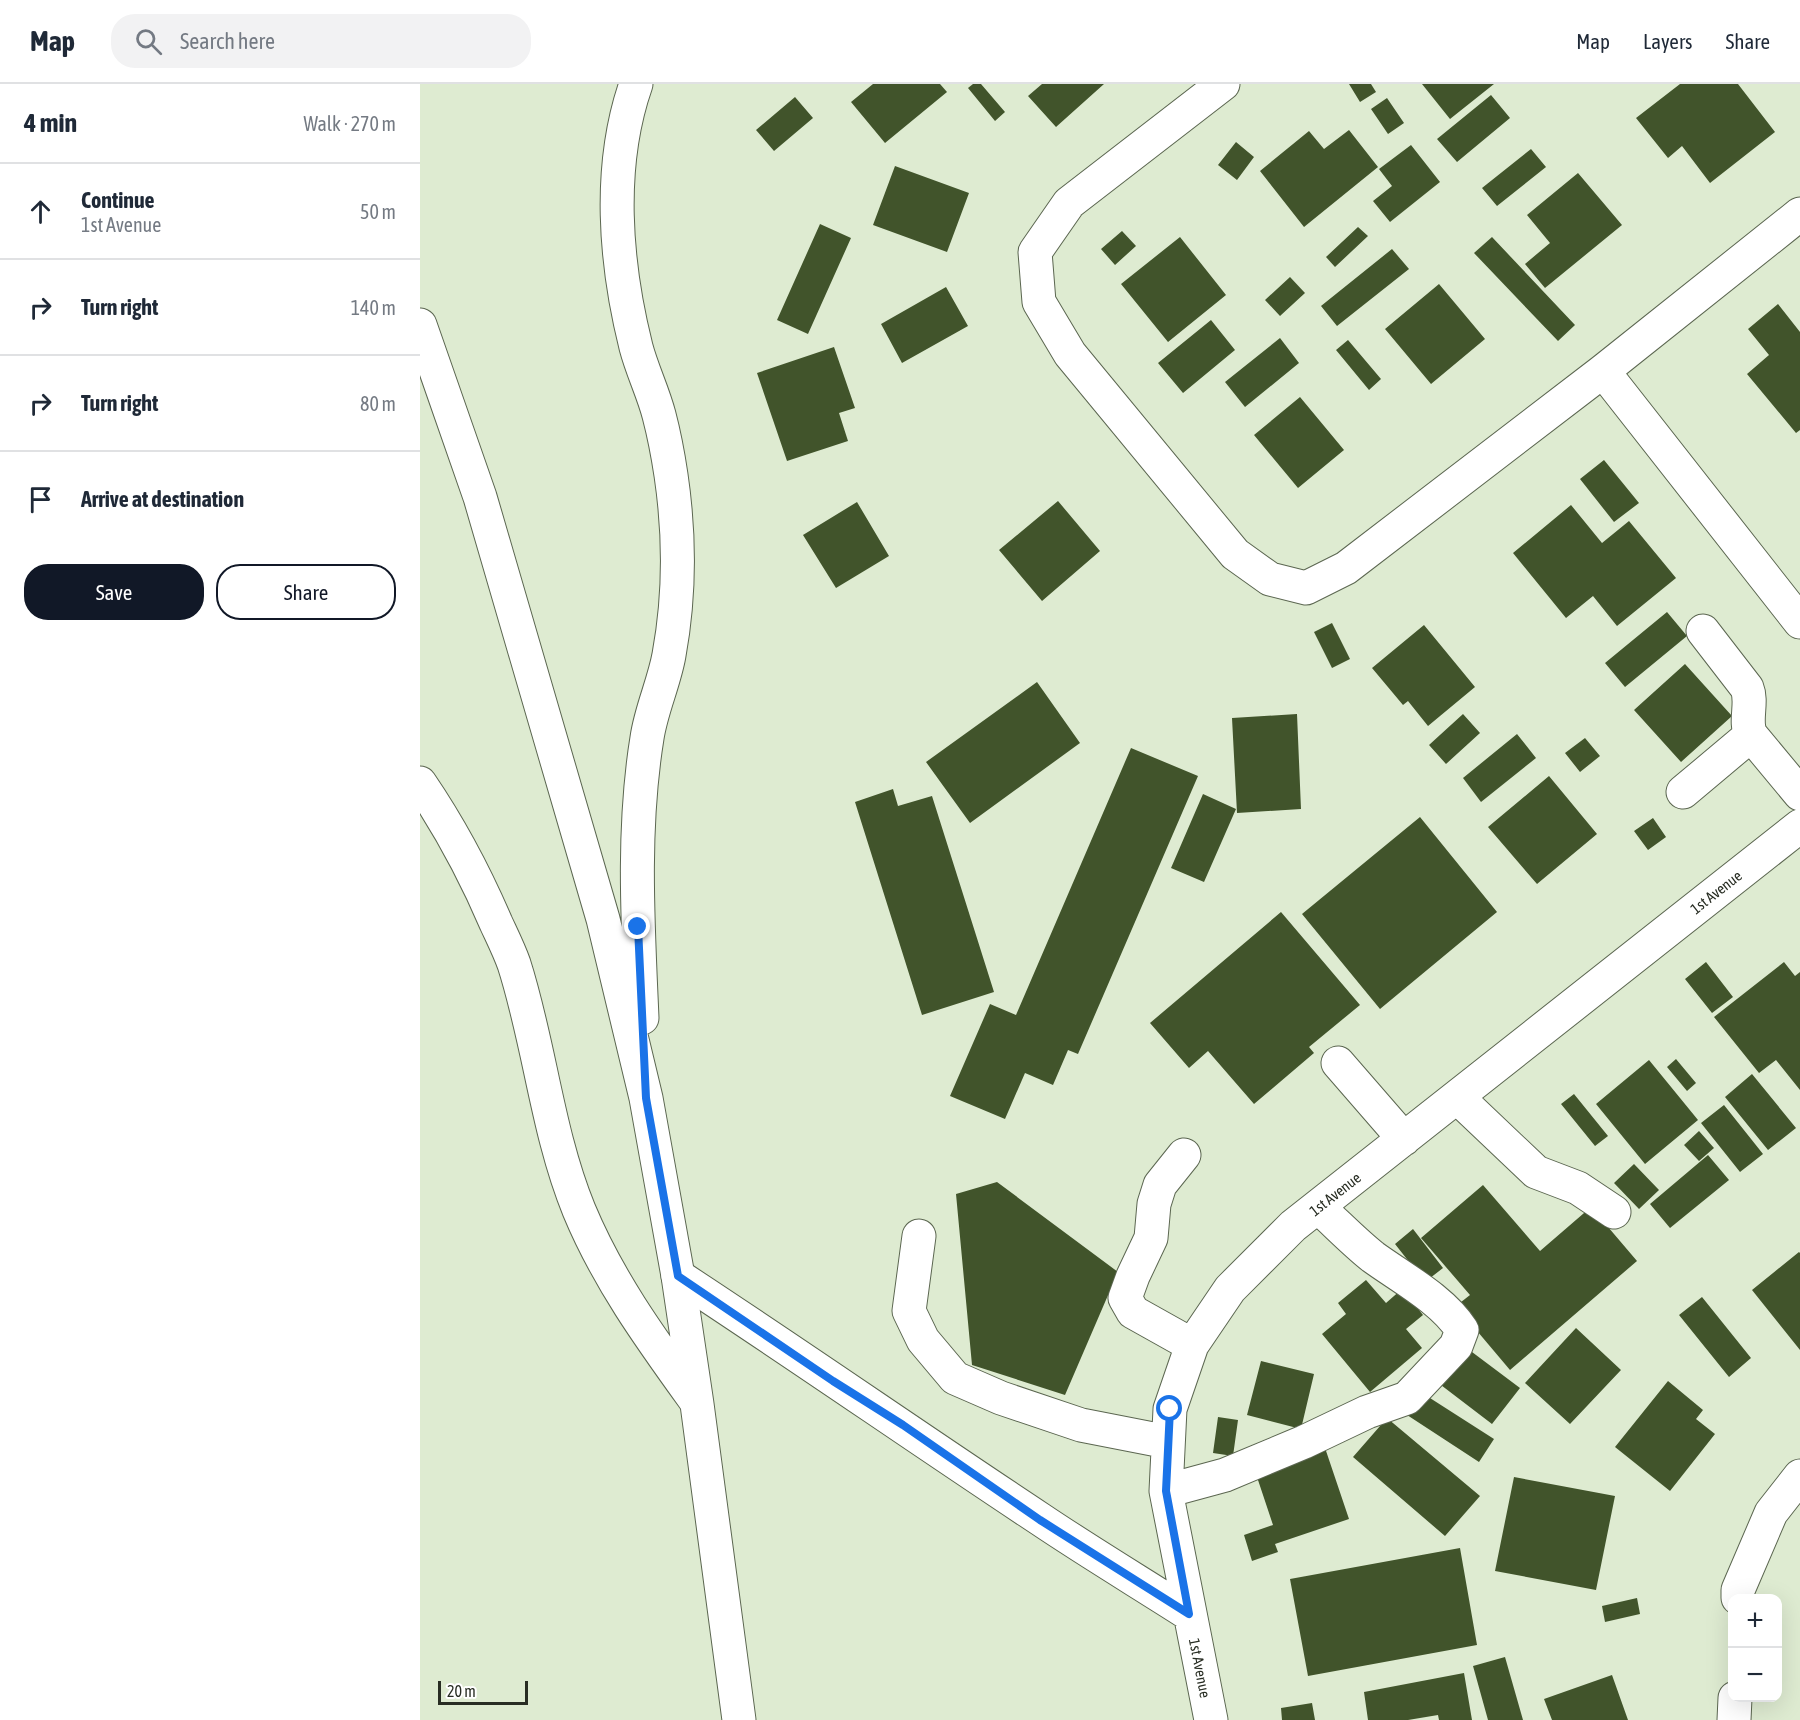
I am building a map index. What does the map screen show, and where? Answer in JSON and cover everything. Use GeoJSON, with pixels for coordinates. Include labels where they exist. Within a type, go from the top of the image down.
{"type":"FeatureCollection","features":[{"type":"Feature","properties":{"kind":"street"},"geometry":{"type":"LineString","coordinates":[[636,84],[623,137],[620,160],[618,231],[636,348],[659,415],[671,476],[677,532],[678,588],[668,657],[647,737],[639,814],[638,927],[646,1098]]}},
{"type":"Feature","properties":{"kind":"street"},"geometry":{"type":"LineString","coordinates":[[1222,84],[1069,203],[1035,252],[1039,302],[1071,354],[1235,554],[1270,579],[1306,588],[1346,568],[1603,371],[1800,214]]}},
{"type":"Feature","properties":{"kind":"street"},"geometry":{"type":"LineString","coordinates":[[420,325],[487,520],[603,919],[646,1098],[678,1276],[739,1720]]}},
{"type":"Feature","properties":{"kind":"street"},"geometry":{"type":"LineString","coordinates":[[1603,371],[1800,622]]}},
{"type":"Feature","properties":{"kind":"street"},"geometry":{"type":"LineString","coordinates":[[1703,631],[1747,688],[1749,694],[1748,730],[1800,794]]}},
{"type":"Feature","properties":{"kind":"street"},"geometry":{"type":"LineString","coordinates":[[1683,792],[1751,735]]}},
{"type":"Feature","properties":{"kind":"street"},"geometry":{"type":"LineString","coordinates":[[420,783],[439,811],[479,883],[513,963],[537,1049],[560,1152],[583,1219],[604,1266],[636,1319],[697,1404]]}},
{"type":"Feature","properties":{"kind":"street","name":"1st Avenue"},"geometry":{"type":"LineString","coordinates":[[1211,1720],[1166,1491],[1170,1409],[1192,1345],[1230,1289],[1293,1226],[1800,826]]}},
{"type":"Feature","properties":{"kind":"street"},"geometry":{"type":"LineString","coordinates":[[1338,1063],[1404,1139]]}},
{"type":"Feature","properties":{"kind":"street"},"geometry":{"type":"LineString","coordinates":[[1457,1097],[1536,1172],[1578,1188],[1614,1212]]}},
{"type":"Feature","properties":{"kind":"street"},"geometry":{"type":"LineString","coordinates":[[1184,1155],[1160,1185],[1154,1203],[1151,1238],[1133,1275],[1125,1298],[1133,1312],[1192,1345]]}},
{"type":"Feature","properties":{"kind":"street"},"geometry":{"type":"LineString","coordinates":[[1166,1491],[1225,1475],[1323,1434],[1367,1412],[1407,1398],[1456,1346],[1462,1330],[1455,1318],[1404,1277],[1372,1256],[1318,1207]]}},
{"type":"Feature","properties":{"kind":"street"},"geometry":{"type":"LineString","coordinates":[[919,1236],[909,1311],[923,1340],[955,1378],[1001,1398],[1081,1425],[1168,1442]]}},
{"type":"Feature","properties":{"kind":"street"},"geometry":{"type":"LineString","coordinates":[[678,1276],[833,1381],[903,1425],[1040,1520],[1189,1614]]}},
{"type":"Feature","properties":{"kind":"street"},"geometry":{"type":"LineString","coordinates":[[1738,1594],[1771,1513],[1800,1476]]}},
{"type":"Feature","properties":{"kind":"street"},"geometry":{"type":"LineString","coordinates":[[1734,1720],[1735,1702]]}},
{"type":"Feature","properties":{"kind":"building"},"geometry":{"type":"Polygon","coordinates":[[[873,84],[940,84],[947,92],[885,143],[851,102],[873,84]]]}},
{"type":"Feature","properties":{"kind":"building"},"geometry":{"type":"Polygon","coordinates":[[[973,84],[981,84],[1005,112],[995,121],[968,88],[973,84]]]}},
{"type":"Feature","properties":{"kind":"building"},"geometry":{"type":"Polygon","coordinates":[[[1042,84],[1104,84],[1056,127],[1028,96],[1042,84]]]}},
{"type":"Feature","properties":{"kind":"building"},"geometry":{"type":"Polygon","coordinates":[[[1349,84],[1371,84],[1376,92],[1360,102],[1349,84]]]}},
{"type":"Feature","properties":{"kind":"building"},"geometry":{"type":"Polygon","coordinates":[[[1422,84],[1494,84],[1450,119],[1422,84]]]}},
{"type":"Feature","properties":{"kind":"building"},"geometry":{"type":"Polygon","coordinates":[[[1680,84],[1738,84],[1775,132],[1710,183],[1682,146],[1668,158],[1636,118],[1680,84]]]}},
{"type":"Feature","properties":{"kind":"building"},"geometry":{"type":"Polygon","coordinates":[[[1491,95],[1510,118],[1457,162],[1437,139],[1491,95]]]}},
{"type":"Feature","properties":{"kind":"building"},"geometry":{"type":"Polygon","coordinates":[[[795,97],[813,118],[774,151],[756,130],[795,97]]]}},
{"type":"Feature","properties":{"kind":"building"},"geometry":{"type":"Polygon","coordinates":[[[1387,98],[1404,123],[1388,134],[1371,109],[1387,98]]]}},
{"type":"Feature","properties":{"kind":"building"},"geometry":{"type":"Polygon","coordinates":[[[1349,130],[1378,167],[1304,227],[1260,171],[1309,131],[1324,149],[1349,130]]]}},
{"type":"Feature","properties":{"kind":"building"},"geometry":{"type":"Polygon","coordinates":[[[1236,142],[1254,157],[1237,180],[1218,165],[1236,142]]]}},
{"type":"Feature","properties":{"kind":"building"},"geometry":{"type":"Polygon","coordinates":[[[1411,145],[1440,182],[1390,222],[1373,201],[1392,186],[1379,169],[1411,145]]]}},
{"type":"Feature","properties":{"kind":"building"},"geometry":{"type":"Polygon","coordinates":[[[1531,149],[1546,167],[1497,206],[1482,188],[1531,149]]]}},
{"type":"Feature","properties":{"kind":"building"},"geometry":{"type":"Polygon","coordinates":[[[895,166],[969,193],[947,252],[873,225],[895,166]]]}},
{"type":"Feature","properties":{"kind":"building"},"geometry":{"type":"Polygon","coordinates":[[[1578,173],[1622,225],[1545,288],[1525,264],[1550,243],[1527,215],[1578,173]]]}},
{"type":"Feature","properties":{"kind":"building"},"geometry":{"type":"Polygon","coordinates":[[[820,224],[851,238],[808,334],[777,320],[820,224]]]}},
{"type":"Feature","properties":{"kind":"building"},"geometry":{"type":"Polygon","coordinates":[[[1358,227],[1368,236],[1335,267],[1326,257],[1358,227]]]}},
{"type":"Feature","properties":{"kind":"building"},"geometry":{"type":"Polygon","coordinates":[[[1122,231],[1136,246],[1115,265],[1101,249],[1122,231]]]}},
{"type":"Feature","properties":{"kind":"building"},"geometry":{"type":"Polygon","coordinates":[[[1180,237],[1226,295],[1168,342],[1121,284],[1180,237]]]}},
{"type":"Feature","properties":{"kind":"building"},"geometry":{"type":"Polygon","coordinates":[[[1492,237],[1575,325],[1558,341],[1474,253],[1492,237]]]}},
{"type":"Feature","properties":{"kind":"building"},"geometry":{"type":"Polygon","coordinates":[[[1392,249],[1409,269],[1337,326],[1321,306],[1392,249]]]}},
{"type":"Feature","properties":{"kind":"building"},"geometry":{"type":"Polygon","coordinates":[[[1290,277],[1305,293],[1280,316],[1265,300],[1290,277]]]}},
{"type":"Feature","properties":{"kind":"building"},"geometry":{"type":"Polygon","coordinates":[[[1439,284],[1485,339],[1431,384],[1385,329],[1439,284]]]}},
{"type":"Feature","properties":{"kind":"building"},"geometry":{"type":"Polygon","coordinates":[[[946,287],[968,326],[902,363],[881,324],[946,287]]]}},
{"type":"Feature","properties":{"kind":"building"},"geometry":{"type":"Polygon","coordinates":[[[1778,304],[1800,332],[1800,430],[1796,433],[1747,374],[1769,355],[1748,329],[1778,304]]]}},
{"type":"Feature","properties":{"kind":"building"},"geometry":{"type":"Polygon","coordinates":[[[1211,320],[1235,350],[1183,393],[1158,363],[1211,320]]]}},
{"type":"Feature","properties":{"kind":"building"},"geometry":{"type":"Polygon","coordinates":[[[1280,338],[1299,363],[1245,407],[1225,382],[1280,338]]]}},
{"type":"Feature","properties":{"kind":"building"},"geometry":{"type":"Polygon","coordinates":[[[1348,340],[1381,379],[1369,390],[1336,350],[1348,340]]]}},
{"type":"Feature","properties":{"kind":"building"},"geometry":{"type":"Polygon","coordinates":[[[834,347],[855,408],[839,413],[848,441],[787,461],[757,373],[834,347]]]}},
{"type":"Feature","properties":{"kind":"building"},"geometry":{"type":"Polygon","coordinates":[[[1300,397],[1344,450],[1298,488],[1254,435],[1300,397]]]}},
{"type":"Feature","properties":{"kind":"building"},"geometry":{"type":"Polygon","coordinates":[[[1604,460],[1639,503],[1614,522],[1580,479],[1604,460]]]}},
{"type":"Feature","properties":{"kind":"building"},"geometry":{"type":"Polygon","coordinates":[[[1058,501],[1100,551],[1042,601],[999,550],[1058,501]]]}},
{"type":"Feature","properties":{"kind":"building"},"geometry":{"type":"Polygon","coordinates":[[[857,502],[889,556],[836,588],[803,535],[857,502]]]}},
{"type":"Feature","properties":{"kind":"building"},"geometry":{"type":"Polygon","coordinates":[[[1571,505],[1602,543],[1629,521],[1676,578],[1617,626],[1593,596],[1566,618],[1513,553],[1571,505]]]}},
{"type":"Feature","properties":{"kind":"building"},"geometry":{"type":"Polygon","coordinates":[[[1667,612],[1687,636],[1625,687],[1605,663],[1667,612]]]}},
{"type":"Feature","properties":{"kind":"building"},"geometry":{"type":"Polygon","coordinates":[[[1332,623],[1350,659],[1332,668],[1314,632],[1332,623]]]}},
{"type":"Feature","properties":{"kind":"building"},"geometry":{"type":"Polygon","coordinates":[[[1424,625],[1475,687],[1428,726],[1408,701],[1403,705],[1372,668],[1424,625]]]}},
{"type":"Feature","properties":{"kind":"building"},"geometry":{"type":"Polygon","coordinates":[[[1685,664],[1732,716],[1681,762],[1634,710],[1685,664]]]}},
{"type":"Feature","properties":{"kind":"building"},"geometry":{"type":"Polygon","coordinates":[[[1037,682],[1080,743],[970,823],[926,762],[1037,682]]]}},
{"type":"Feature","properties":{"kind":"building"},"geometry":{"type":"Polygon","coordinates":[[[1297,714],[1301,809],[1237,813],[1232,718],[1297,714]]]}},
{"type":"Feature","properties":{"kind":"building"},"geometry":{"type":"Polygon","coordinates":[[[1463,714],[1480,733],[1446,764],[1429,745],[1463,714]]]}},
{"type":"Feature","properties":{"kind":"building"},"geometry":{"type":"Polygon","coordinates":[[[1517,734],[1536,758],[1481,802],[1463,778],[1517,734]]]}},
{"type":"Feature","properties":{"kind":"building"},"geometry":{"type":"Polygon","coordinates":[[[1585,738],[1600,756],[1580,772],[1565,753],[1585,738]]]}},
{"type":"Feature","properties":{"kind":"building"},"geometry":{"type":"Polygon","coordinates":[[[1131,748],[1198,776],[1078,1054],[1068,1050],[1053,1085],[1025,1073],[1005,1119],[950,1096],[990,1004],[1016,1015],[1131,748]]]}},
{"type":"Feature","properties":{"kind":"building"},"geometry":{"type":"Polygon","coordinates":[[[1549,776],[1597,834],[1537,884],[1488,827],[1549,776]]]}},
{"type":"Feature","properties":{"kind":"building"},"geometry":{"type":"Polygon","coordinates":[[[893,789],[898,806],[932,796],[994,992],[922,1015],[855,802],[893,789]]]}},
{"type":"Feature","properties":{"kind":"building"},"geometry":{"type":"Polygon","coordinates":[[[1203,794],[1236,809],[1204,882],[1171,868],[1203,794]]]}},
{"type":"Feature","properties":{"kind":"building"},"geometry":{"type":"Polygon","coordinates":[[[1420,817],[1497,912],[1380,1009],[1302,914],[1420,817]]]}},
{"type":"Feature","properties":{"kind":"building"},"geometry":{"type":"Polygon","coordinates":[[[1653,818],[1666,837],[1648,850],[1634,831],[1653,818]]]}},
{"type":"Feature","properties":{"kind":"building"},"geometry":{"type":"Polygon","coordinates":[[[1281,912],[1360,1005],[1309,1047],[1314,1053],[1254,1104],[1208,1051],[1189,1068],[1150,1023],[1281,912]]]}},
{"type":"Feature","properties":{"kind":"building"},"geometry":{"type":"Polygon","coordinates":[[[1706,962],[1733,997],[1712,1013],[1685,979],[1706,962]]]}},
{"type":"Feature","properties":{"kind":"building"},"geometry":{"type":"Polygon","coordinates":[[[1784,962],[1795,976],[1800,972],[1800,1090],[1776,1060],[1759,1073],[1714,1017],[1784,962]]]}},
{"type":"Feature","properties":{"kind":"building"},"geometry":{"type":"Polygon","coordinates":[[[1676,1059],[1696,1083],[1687,1091],[1667,1067],[1676,1059]]]}},
{"type":"Feature","properties":{"kind":"building"},"geometry":{"type":"Polygon","coordinates":[[[1649,1060],[1698,1120],[1645,1164],[1596,1104],[1649,1060]]]}},
{"type":"Feature","properties":{"kind":"building"},"geometry":{"type":"Polygon","coordinates":[[[1752,1074],[1796,1128],[1768,1150],[1725,1097],[1752,1074]]]}},
{"type":"Feature","properties":{"kind":"building"},"geometry":{"type":"Polygon","coordinates":[[[1574,1094],[1608,1136],[1595,1146],[1561,1104],[1574,1094]]]}},
{"type":"Feature","properties":{"kind":"building"},"geometry":{"type":"Polygon","coordinates":[[[1724,1105],[1763,1154],[1740,1172],[1701,1123],[1724,1105]]]}},
{"type":"Feature","properties":{"kind":"building"},"geometry":{"type":"Polygon","coordinates":[[[1699,1131],[1714,1148],[1699,1161],[1684,1145],[1699,1131]]]}},
{"type":"Feature","properties":{"kind":"building"},"geometry":{"type":"Polygon","coordinates":[[[1708,1155],[1729,1180],[1670,1228],[1650,1204],[1708,1155]]]}},
{"type":"Feature","properties":{"kind":"building"},"geometry":{"type":"Polygon","coordinates":[[[1634,1164],[1659,1190],[1639,1209],[1614,1183],[1634,1164]]]}},
{"type":"Feature","properties":{"kind":"building"},"geometry":{"type":"Polygon","coordinates":[[[997,1182],[1118,1272],[1065,1395],[972,1365],[956,1194],[997,1182]]]}},
{"type":"Feature","properties":{"kind":"building"},"geometry":{"type":"Polygon","coordinates":[[[1483,1185],[1540,1251],[1591,1207],[1637,1261],[1510,1370],[1456,1306],[1470,1295],[1421,1238],[1483,1185]]]}},
{"type":"Feature","properties":{"kind":"building"},"geometry":{"type":"Polygon","coordinates":[[[1413,1229],[1443,1268],[1425,1282],[1395,1244],[1413,1229]]]}},
{"type":"Feature","properties":{"kind":"building"},"geometry":{"type":"Polygon","coordinates":[[[1800,1253],[1800,1350],[1752,1290],[1800,1253]]]}},
{"type":"Feature","properties":{"kind":"building"},"geometry":{"type":"Polygon","coordinates":[[[1366,1280],[1386,1303],[1402,1289],[1423,1315],[1406,1329],[1422,1348],[1370,1392],[1322,1334],[1346,1314],[1338,1303],[1366,1280]]]}},
{"type":"Feature","properties":{"kind":"building"},"geometry":{"type":"Polygon","coordinates":[[[1702,1297],[1751,1358],[1729,1377],[1679,1315],[1702,1297]]]}},
{"type":"Feature","properties":{"kind":"building"},"geometry":{"type":"Polygon","coordinates":[[[1576,1328],[1621,1370],[1570,1424],[1525,1383],[1576,1328]]]}},
{"type":"Feature","properties":{"kind":"building"},"geometry":{"type":"Polygon","coordinates":[[[1464,1346],[1520,1388],[1492,1424],[1437,1382],[1464,1346]]]}},
{"type":"Feature","properties":{"kind":"building"},"geometry":{"type":"Polygon","coordinates":[[[1261,1361],[1314,1374],[1301,1429],[1247,1415],[1261,1361]]]}},
{"type":"Feature","properties":{"kind":"building"},"geometry":{"type":"Polygon","coordinates":[[[1668,1381],[1703,1410],[1696,1419],[1715,1434],[1670,1491],[1615,1447],[1668,1381]]]}},
{"type":"Feature","properties":{"kind":"building"},"geometry":{"type":"Polygon","coordinates":[[[1419,1391],[1494,1439],[1479,1462],[1404,1413],[1419,1391]]]}},
{"type":"Feature","properties":{"kind":"building"},"geometry":{"type":"Polygon","coordinates":[[[1218,1417],[1238,1420],[1233,1456],[1213,1453],[1218,1417]]]}},
{"type":"Feature","properties":{"kind":"building"},"geometry":{"type":"Polygon","coordinates":[[[1387,1418],[1480,1496],[1445,1536],[1353,1457],[1387,1418]]]}},
{"type":"Feature","properties":{"kind":"building"},"geometry":{"type":"Polygon","coordinates":[[[1322,1439],[1349,1519],[1275,1544],[1278,1552],[1252,1561],[1244,1535],[1273,1525],[1256,1474],[1322,1439]]]}},
{"type":"Feature","properties":{"kind":"building"},"geometry":{"type":"Polygon","coordinates":[[[1514,1477],[1615,1496],[1596,1590],[1495,1571],[1514,1477]]]}},
{"type":"Feature","properties":{"kind":"building"},"geometry":{"type":"Polygon","coordinates":[[[1460,1548],[1477,1645],[1308,1676],[1290,1579],[1460,1548]]]}},
{"type":"Feature","properties":{"kind":"building"},"geometry":{"type":"Polygon","coordinates":[[[1637,1598],[1640,1614],[1605,1622],[1602,1606],[1637,1598]]]}},
{"type":"Feature","properties":{"kind":"building"},"geometry":{"type":"Polygon","coordinates":[[[1505,1657],[1523,1720],[1488,1720],[1473,1666],[1505,1657]]]}},
{"type":"Feature","properties":{"kind":"building"},"geometry":{"type":"Polygon","coordinates":[[[1464,1673],[1472,1720],[1439,1720],[1438,1715],[1408,1720],[1368,1720],[1364,1692],[1464,1673]]]}},
{"type":"Feature","properties":{"kind":"building"},"geometry":{"type":"Polygon","coordinates":[[[1612,1675],[1628,1720],[1552,1720],[1544,1699],[1612,1675]]]}},
{"type":"Feature","properties":{"kind":"building"},"geometry":{"type":"Polygon","coordinates":[[[1312,1703],[1315,1720],[1282,1720],[1281,1708],[1312,1703]]]}},
{"type":"Feature","properties":{"kind":"route"},"geometry":{"type":"LineString","coordinates":[[638,927],[646,1098],[678,1276],[833,1381],[903,1425],[1040,1520],[1189,1614],[1166,1491],[1170,1409]]}}]}
